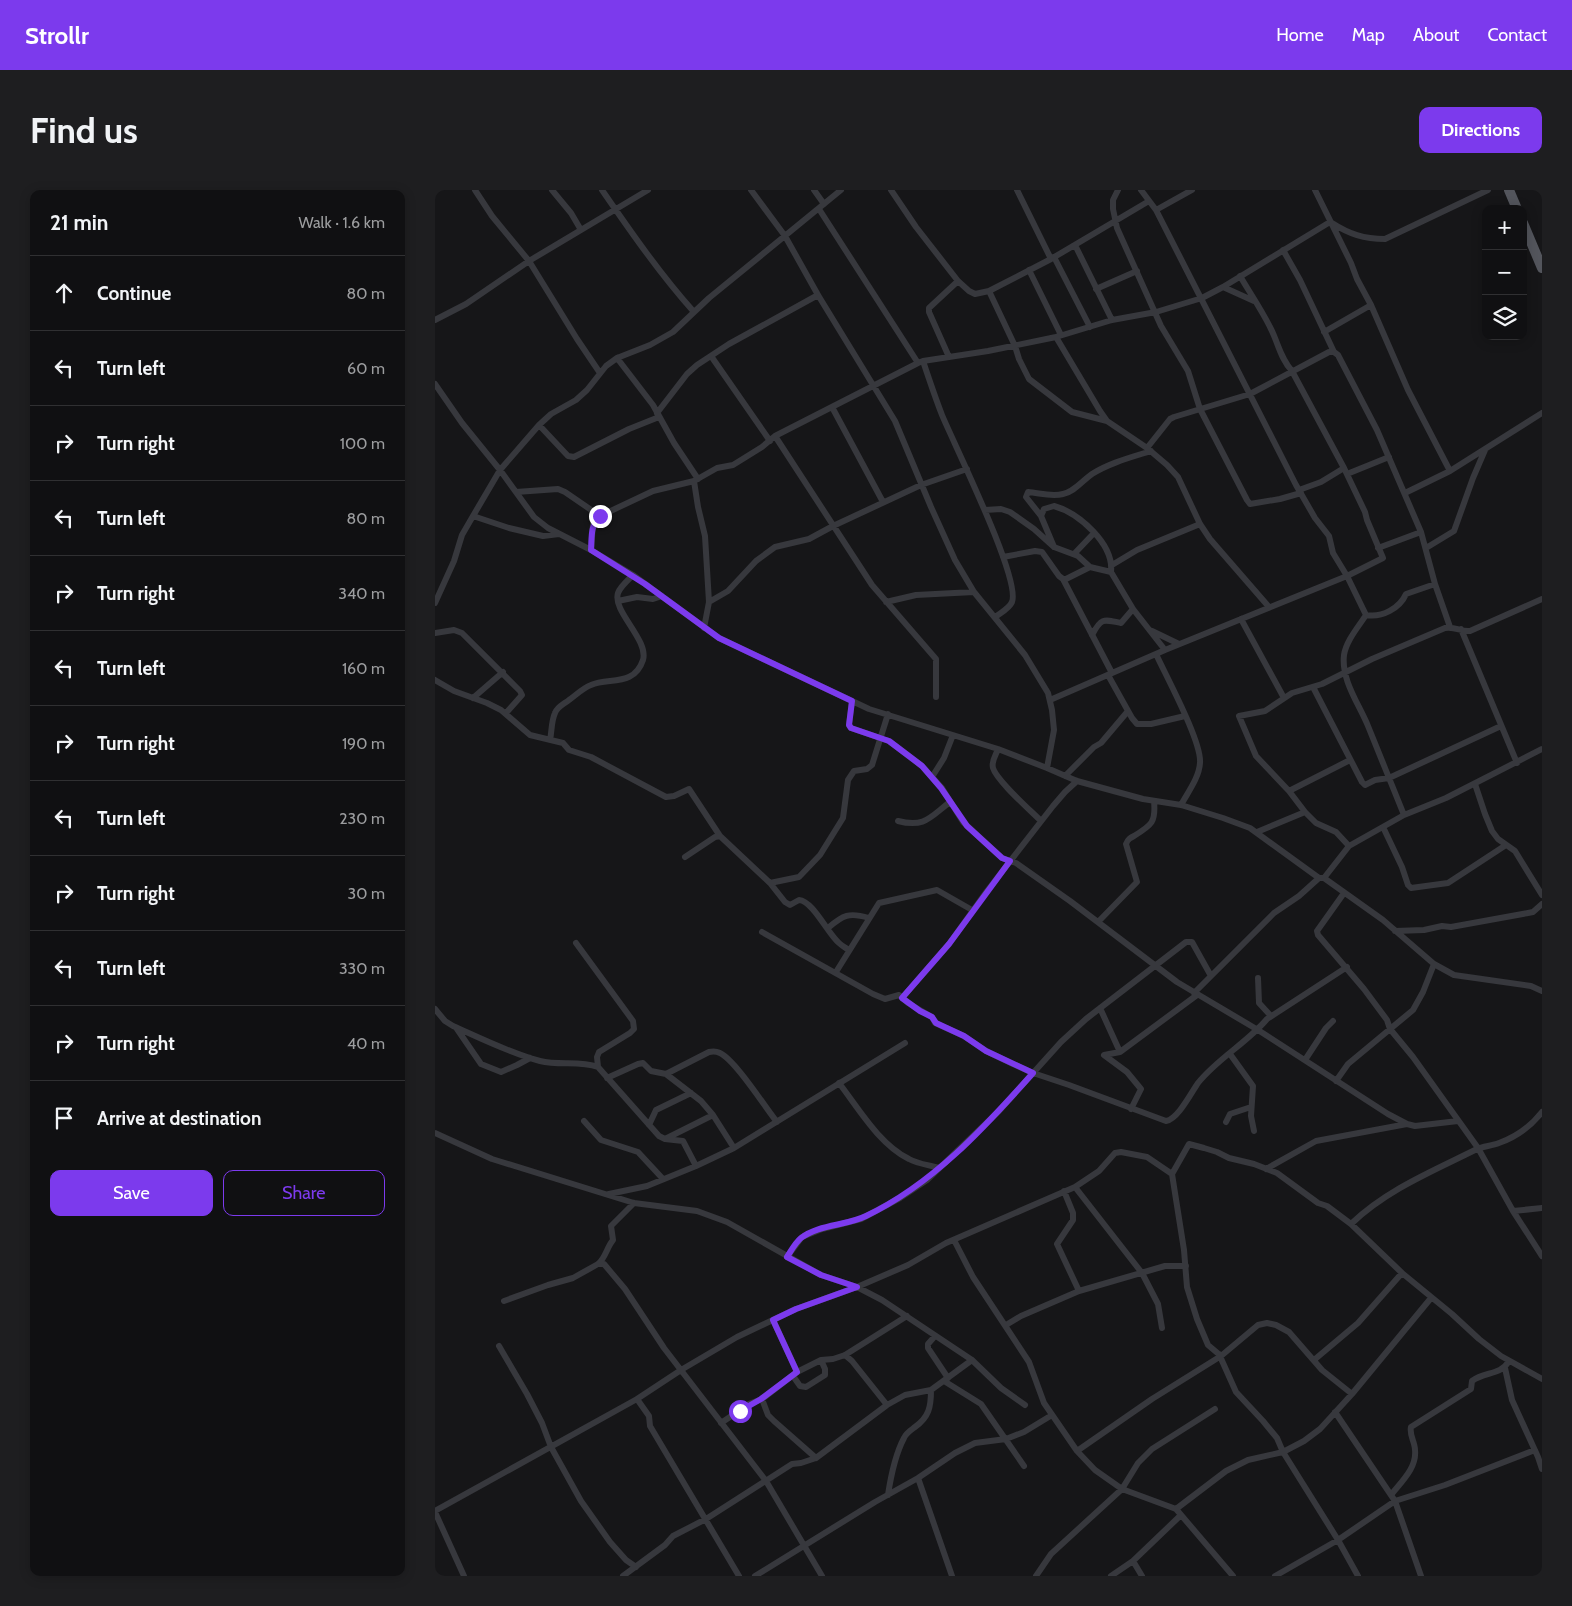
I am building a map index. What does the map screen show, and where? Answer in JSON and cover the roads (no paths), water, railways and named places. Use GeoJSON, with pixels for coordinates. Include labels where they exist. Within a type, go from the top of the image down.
{"type":"FeatureCollection","features":[{"type":"Feature","properties":{"kind":"main road"},"geometry":{"type":"LineString","coordinates":[[1509,190],[1515,205]]}},
{"type":"Feature","properties":{"kind":"main road"},"geometry":{"type":"LineString","coordinates":[[1527,232],[1542,268]]}},
{"type":"Feature","properties":{"kind":"street"},"geometry":{"type":"LineString","coordinates":[[475,190],[492,216],[529,261],[600,373]]}},
{"type":"Feature","properties":{"kind":"street"},"geometry":{"type":"LineString","coordinates":[[552,190],[571,213],[581,230]]}},
{"type":"Feature","properties":{"kind":"street"},"geometry":{"type":"LineString","coordinates":[[602,190],[667,282],[694,312]]}},
{"type":"Feature","properties":{"kind":"street"},"geometry":{"type":"LineString","coordinates":[[435,320],[466,304],[529,261],[647,190]]}},
{"type":"Feature","properties":{"kind":"street"},"geometry":{"type":"LineString","coordinates":[[751,190],[785,236],[817,295],[895,421],[955,560],[974,592],[1025,655],[1050,700],[1054,730],[1047,768]]}},
{"type":"Feature","properties":{"kind":"street"},"geometry":{"type":"LineString","coordinates":[[814,190],[821,206],[921,362],[985,510],[1012,587],[1012,602],[995,617]]}},
{"type":"Feature","properties":{"kind":"street"},"geometry":{"type":"LineString","coordinates":[[435,603],[462,535],[473,516],[500,470],[539,425],[551,414],[576,400],[587,390],[600,373],[617,358],[663,339],[683,324],[709,298],[841,190]]}},
{"type":"Feature","properties":{"kind":"street"},"geometry":{"type":"LineString","coordinates":[[891,190],[916,228],[958,281],[972,294],[989,291],[1053,258],[1149,201]]}},
{"type":"Feature","properties":{"kind":"street"},"geometry":{"type":"LineString","coordinates":[[1017,190],[1090,326]]}},
{"type":"Feature","properties":{"kind":"street"},"geometry":{"type":"LineString","coordinates":[[1118,190],[1113,200],[1117,228],[1161,326],[1188,371],[1200,409],[1250,504],[1280,499],[1346,471],[1389,457]]}},
{"type":"Feature","properties":{"kind":"street"},"geometry":{"type":"LineString","coordinates":[[1141,190],[1156,210],[1300,492],[1315,518],[1329,536],[1333,553],[1347,576],[1366,615]]}},
{"type":"Feature","properties":{"kind":"street"},"geometry":{"type":"LineString","coordinates":[[1156,210],[1192,190]]}},
{"type":"Feature","properties":{"kind":"street"},"geometry":{"type":"LineString","coordinates":[[1315,190],[1371,305],[1408,390],[1450,471]]}},
{"type":"Feature","properties":{"kind":"street"},"geometry":{"type":"LineString","coordinates":[[1330,222],[1346,232],[1369,239],[1385,239],[1436,213],[1488,190]]}},
{"type":"Feature","properties":{"kind":"street"},"geometry":{"type":"LineString","coordinates":[[591,550],[592,528],[600,516],[653,491],[696,480],[717,468],[733,465],[773,438],[921,362],[1015,346],[1058,336],[1111,320],[1156,312],[1202,298],[1330,222]]}},
{"type":"Feature","properties":{"kind":"street"},"geometry":{"type":"LineString","coordinates":[[1075,245],[1111,320]]}},
{"type":"Feature","properties":{"kind":"street"},"geometry":{"type":"LineString","coordinates":[[1283,250],[1334,352],[1338,355],[1405,493],[1421,532],[1435,584],[1450,627]]}},
{"type":"Feature","properties":{"kind":"street"},"geometry":{"type":"LineString","coordinates":[[1029,270],[1058,336],[1107,421]]}},
{"type":"Feature","properties":{"kind":"street"},"geometry":{"type":"LineString","coordinates":[[1096,288],[1137,272]]}},
{"type":"Feature","properties":{"kind":"street"},"geometry":{"type":"LineString","coordinates":[[1050,700],[1241,618],[1347,576],[1383,558],[1346,471],[1292,371],[1282,357],[1271,329],[1240,276]]}},
{"type":"Feature","properties":{"kind":"street"},"geometry":{"type":"LineString","coordinates":[[949,357],[929,312],[929,308],[958,281]]}},
{"type":"Feature","properties":{"kind":"street"},"geometry":{"type":"LineString","coordinates":[[1223,287],[1255,301]]}},
{"type":"Feature","properties":{"kind":"street"},"geometry":{"type":"LineString","coordinates":[[989,291],[1027,376],[1072,412],[1107,421],[1167,465],[1178,477],[1200,524],[1227,560],[1269,607]]}},
{"type":"Feature","properties":{"kind":"street"},"geometry":{"type":"LineString","coordinates":[[539,425],[568,456],[574,457],[658,415],[691,369],[817,295]]}},
{"type":"Feature","properties":{"kind":"street"},"geometry":{"type":"LineString","coordinates":[[1324,332],[1371,305]]}},
{"type":"Feature","properties":{"kind":"street"},"geometry":{"type":"LineString","coordinates":[[1054,547],[1041,516],[1026,497],[1028,492],[1050,496],[1068,493],[1097,472],[1149,450],[1170,419],[1250,394],[1329,352],[1334,352]]}},
{"type":"Feature","properties":{"kind":"street"},"geometry":{"type":"LineString","coordinates":[[711,356],[773,438],[872,585],[937,659],[936,697]]}},
{"type":"Feature","properties":{"kind":"street"},"geometry":{"type":"LineString","coordinates":[[617,358],[647,398],[696,480],[698,507],[705,536],[709,602],[704,628]]}},
{"type":"Feature","properties":{"kind":"street"},"geometry":{"type":"LineString","coordinates":[[435,386],[534,516],[548,528],[591,550],[633,575],[704,628],[735,646],[852,701],[888,714],[998,749],[1077,781],[1154,801],[1181,805],[1223,818],[1257,832],[1383,920],[1434,964],[1458,977],[1531,986],[1542,991]]}},
{"type":"Feature","properties":{"kind":"street"},"geometry":{"type":"LineString","coordinates":[[832,407],[883,502]]}},
{"type":"Feature","properties":{"kind":"street"},"geometry":{"type":"LineString","coordinates":[[1405,493],[1450,471],[1542,413]]}},
{"type":"Feature","properties":{"kind":"street"},"geometry":{"type":"LineString","coordinates":[[1426,548],[1454,531],[1473,478],[1486,449]]}},
{"type":"Feature","properties":{"kind":"street"},"geometry":{"type":"LineString","coordinates":[[709,602],[728,591],[756,561],[775,547],[805,541],[921,485],[967,469]]}},
{"type":"Feature","properties":{"kind":"street"},"geometry":{"type":"LineString","coordinates":[[517,492],[558,489],[600,516]]}},
{"type":"Feature","properties":{"kind":"street"},"geometry":{"type":"LineString","coordinates":[[1041,516],[1042,511],[1049,507],[1061,508],[1079,518],[1094,533],[1103,544],[1112,569],[1133,609],[1165,650]]}},
{"type":"Feature","properties":{"kind":"street"},"geometry":{"type":"LineString","coordinates":[[985,510],[1001,509],[1009,512],[1034,529],[1054,547],[1074,554],[1090,568]]}},
{"type":"Feature","properties":{"kind":"street"},"geometry":{"type":"LineString","coordinates":[[473,516],[509,528],[543,536],[560,534]]}},
{"type":"Feature","properties":{"kind":"street"},"geometry":{"type":"LineString","coordinates":[[1063,578],[1066,579],[1090,568],[1112,569],[1137,550],[1200,524]]}},
{"type":"Feature","properties":{"kind":"street"},"geometry":{"type":"LineString","coordinates":[[1378,548],[1421,532]]}},
{"type":"Feature","properties":{"kind":"street"},"geometry":{"type":"LineString","coordinates":[[1074,554],[1094,533]]}},
{"type":"Feature","properties":{"kind":"street"},"geometry":{"type":"LineString","coordinates":[[1003,557],[1035,551],[1042,552],[1059,576],[1063,578],[1134,721],[1141,725],[1185,716]]}},
{"type":"Feature","properties":{"kind":"street"},"geometry":{"type":"LineString","coordinates":[[550,740],[552,723],[557,709],[589,685],[622,680],[635,672],[640,666],[644,649],[618,601],[618,593],[633,575]]}},
{"type":"Feature","properties":{"kind":"street"},"geometry":{"type":"LineString","coordinates":[[1366,615],[1379,616],[1402,603],[1406,594],[1435,584]]}},
{"type":"Feature","properties":{"kind":"street"},"geometry":{"type":"LineString","coordinates":[[886,602],[916,595],[974,592]]}},
{"type":"Feature","properties":{"kind":"street"},"geometry":{"type":"LineString","coordinates":[[618,601],[637,597],[651,599],[662,596]]}},
{"type":"Feature","properties":{"kind":"street"},"geometry":{"type":"LineString","coordinates":[[1349,846],[1336,832],[1316,823],[1256,756],[1239,716],[1265,711],[1300,690],[1322,684],[1407,644],[1450,627],[1467,631],[1477,629],[1542,599]]}},
{"type":"Feature","properties":{"kind":"street"},"geometry":{"type":"LineString","coordinates":[[1092,635],[1099,623],[1106,620],[1121,623],[1133,609]]}},
{"type":"Feature","properties":{"kind":"street"},"geometry":{"type":"LineString","coordinates":[[1366,615],[1346,648],[1344,656],[1345,672],[1404,815]]}},
{"type":"Feature","properties":{"kind":"street"},"geometry":{"type":"LineString","coordinates":[[1241,618],[1285,698]]}},
{"type":"Feature","properties":{"kind":"street"},"geometry":{"type":"LineString","coordinates":[[435,633],[454,630],[462,633],[503,672],[522,694],[506,713]]}},
{"type":"Feature","properties":{"kind":"street"},"geometry":{"type":"LineString","coordinates":[[1461,630],[1517,763]]}},
{"type":"Feature","properties":{"kind":"street"},"geometry":{"type":"LineString","coordinates":[[1152,631],[1179,644]]}},
{"type":"Feature","properties":{"kind":"street"},"geometry":{"type":"LineString","coordinates":[[1156,654],[1199,750],[1200,764],[1193,784],[1181,805]]}},
{"type":"Feature","properties":{"kind":"street"},"geometry":{"type":"LineString","coordinates":[[473,698],[503,672]]}},
{"type":"Feature","properties":{"kind":"street"},"geometry":{"type":"LineString","coordinates":[[435,680],[454,691],[490,704],[506,713],[530,735],[563,743],[569,750],[591,757],[666,797],[674,796],[689,789],[721,836],[770,883],[787,904],[790,905],[799,900],[805,902],[837,941],[849,950]]}},
{"type":"Feature","properties":{"kind":"street"},"geometry":{"type":"LineString","coordinates":[[1313,687],[1365,785],[1375,780],[1389,778],[1501,726]]}},
{"type":"Feature","properties":{"kind":"street"},"geometry":{"type":"LineString","coordinates":[[852,701],[849,726],[889,741],[913,759],[941,788],[967,826],[1002,858],[1016,863],[1195,994],[1258,1030],[1336,1081],[1407,1124],[1415,1126],[1458,1120]]}},
{"type":"Feature","properties":{"kind":"street"},"geometry":{"type":"LineString","coordinates":[[1065,776],[1094,747],[1101,743],[1128,711]]}},
{"type":"Feature","properties":{"kind":"street"},"geometry":{"type":"LineString","coordinates":[[770,883],[799,878],[820,854],[843,818],[848,780],[854,771],[867,769],[872,765],[888,714]]}},
{"type":"Feature","properties":{"kind":"street"},"geometry":{"type":"LineString","coordinates":[[932,777],[944,758],[953,735]]}},
{"type":"Feature","properties":{"kind":"street"},"geometry":{"type":"LineString","coordinates":[[998,749],[993,760],[994,769],[1001,780],[1041,820]]}},
{"type":"Feature","properties":{"kind":"street"},"geometry":{"type":"LineString","coordinates":[[1131,1109],[1141,1089],[1127,1072],[1104,1055],[1121,1052],[1195,994],[1274,913],[1321,878],[1349,846],[1404,815],[1446,798],[1542,749]]}},
{"type":"Feature","properties":{"kind":"street"},"geometry":{"type":"LineString","coordinates":[[1289,791],[1351,760]]}},
{"type":"Feature","properties":{"kind":"street"},"geometry":{"type":"LineString","coordinates":[[902,998],[949,944],[972,910],[1041,820],[1077,781]]}},
{"type":"Feature","properties":{"kind":"street"},"geometry":{"type":"LineString","coordinates":[[1475,784],[1492,831],[1515,852],[1542,895]]}},
{"type":"Feature","properties":{"kind":"street"},"geometry":{"type":"LineString","coordinates":[[1097,922],[1137,882],[1126,844],[1128,840],[1151,825],[1155,814],[1154,801]]}},
{"type":"Feature","properties":{"kind":"street"},"geometry":{"type":"LineString","coordinates":[[898,821],[913,824],[921,823],[950,802]]}},
{"type":"Feature","properties":{"kind":"street"},"geometry":{"type":"LineString","coordinates":[[1257,832],[1305,812]]}},
{"type":"Feature","properties":{"kind":"street"},"geometry":{"type":"LineString","coordinates":[[1383,827],[1411,888],[1448,883],[1506,845]]}},
{"type":"Feature","properties":{"kind":"street"},"geometry":{"type":"LineString","coordinates":[[685,857],[715,837],[721,836]]}},
{"type":"Feature","properties":{"kind":"street"},"geometry":{"type":"LineString","coordinates":[[836,972],[879,903],[932,890],[941,891],[972,910]]}},
{"type":"Feature","properties":{"kind":"street"},"geometry":{"type":"LineString","coordinates":[[1344,893],[1317,931],[1318,935],[1347,967],[1387,1020],[1390,1029],[1413,1057],[1478,1148],[1542,1256]]}},
{"type":"Feature","properties":{"kind":"street"},"geometry":{"type":"LineString","coordinates":[[1395,931],[1424,930],[1442,926],[1451,927],[1533,912],[1542,904]]}},
{"type":"Feature","properties":{"kind":"street"},"geometry":{"type":"LineString","coordinates":[[828,928],[843,917],[857,915],[869,918]]}},
{"type":"Feature","properties":{"kind":"street"},"geometry":{"type":"LineString","coordinates":[[762,932],[869,992],[884,998],[898,994],[920,1011],[932,1017],[936,1023],[964,1036],[986,1051],[1033,1073],[1069,1084],[1161,1120],[1171,1120],[1205,1076],[1258,1030],[1271,1016],[1288,1007],[1347,967]]}},
{"type":"Feature","properties":{"kind":"street"},"geometry":{"type":"LineString","coordinates":[[787,1257],[802,1237],[822,1229],[861,1219],[884,1208],[915,1188],[999,1111],[1061,1042],[1100,1008],[1189,941],[1196,948],[1211,976]]}},
{"type":"Feature","properties":{"kind":"street"},"geometry":{"type":"LineString","coordinates":[[576,943],[634,1025],[631,1033],[599,1052],[597,1057],[598,1067]]}},
{"type":"Feature","properties":{"kind":"street"},"geometry":{"type":"LineString","coordinates":[[1336,1081],[1348,1064],[1413,1010],[1423,992],[1434,964]]}},
{"type":"Feature","properties":{"kind":"street"},"geometry":{"type":"LineString","coordinates":[[1258,978],[1259,1003],[1271,1016]]}},
{"type":"Feature","properties":{"kind":"street"},"geometry":{"type":"LineString","coordinates":[[1100,1008],[1121,1052]]}},
{"type":"Feature","properties":{"kind":"street"},"geometry":{"type":"LineString","coordinates":[[435,1009],[445,1021],[457,1028],[530,1058],[552,1063],[589,1064],[598,1067],[659,1136],[665,1139],[683,1141],[696,1166]]}},
{"type":"Feature","properties":{"kind":"street"},"geometry":{"type":"LineString","coordinates":[[1305,1060],[1325,1028],[1333,1021]]}},
{"type":"Feature","properties":{"kind":"street"},"geometry":{"type":"LineString","coordinates":[[457,1028],[483,1066],[501,1072],[517,1066],[530,1058]]}},
{"type":"Feature","properties":{"kind":"street"},"geometry":{"type":"LineString","coordinates":[[609,1194],[647,1186],[734,1148],[905,1043]]}},
{"type":"Feature","properties":{"kind":"street"},"geometry":{"type":"LineString","coordinates":[[666,1074],[709,1052],[721,1053],[732,1062],[777,1122]]}},
{"type":"Feature","properties":{"kind":"street"},"geometry":{"type":"LineString","coordinates":[[1230,1054],[1253,1086],[1251,1122],[1254,1131]]}},
{"type":"Feature","properties":{"kind":"street"},"geometry":{"type":"LineString","coordinates":[[607,1078],[643,1063],[651,1071],[666,1074],[691,1093],[713,1114],[734,1148]]}},
{"type":"Feature","properties":{"kind":"street"},"geometry":{"type":"LineString","coordinates":[[839,1083],[877,1133],[896,1150],[912,1161],[939,1168]]}},
{"type":"Feature","properties":{"kind":"street"},"geometry":{"type":"LineString","coordinates":[[649,1125],[656,1110],[691,1093]]}},
{"type":"Feature","properties":{"kind":"street"},"geometry":{"type":"LineString","coordinates":[[1226,1122],[1230,1114],[1251,1107]]}},
{"type":"Feature","properties":{"kind":"street"},"geometry":{"type":"LineString","coordinates":[[1351,1224],[1367,1208],[1413,1180],[1478,1148],[1498,1144],[1516,1135],[1534,1122],[1542,1112]]}},
{"type":"Feature","properties":{"kind":"street"},"geometry":{"type":"LineString","coordinates":[[665,1139],[713,1114]]}},
{"type":"Feature","properties":{"kind":"street"},"geometry":{"type":"LineString","coordinates":[[584,1121],[601,1140],[638,1152],[663,1180]]}},
{"type":"Feature","properties":{"kind":"street"},"geometry":{"type":"LineString","coordinates":[[1266,1169],[1316,1141],[1407,1124]]}},
{"type":"Feature","properties":{"kind":"street"},"geometry":{"type":"LineString","coordinates":[[435,1133],[492,1159],[627,1201],[706,1213],[727,1222],[821,1275],[857,1287],[907,1316],[972,1360],[1001,1388],[1025,1405]]}},
{"type":"Feature","properties":{"kind":"street"},"geometry":{"type":"LineString","coordinates":[[1358,1576],[1338,1540],[1283,1452],[1277,1438],[1236,1392],[1220,1356],[1208,1344],[1197,1319],[1187,1287],[1186,1266],[1172,1174],[1189,1144],[1277,1173],[1318,1203],[1327,1206],[1351,1224],[1402,1274],[1452,1314],[1479,1339],[1509,1361],[1542,1379]]}},
{"type":"Feature","properties":{"kind":"street"},"geometry":{"type":"LineString","coordinates":[[464,1576],[435,1511],[637,1399],[737,1337],[796,1309],[857,1287],[908,1265],[954,1240],[1075,1187],[1099,1171],[1115,1153],[1121,1152],[1147,1157],[1172,1174]]}},
{"type":"Feature","properties":{"kind":"street"},"geometry":{"type":"LineString","coordinates":[[1075,1187],[1142,1274],[1158,1304],[1162,1328]]}},
{"type":"Feature","properties":{"kind":"street"},"geometry":{"type":"LineString","coordinates":[[623,1190],[627,1201]]}},
{"type":"Feature","properties":{"kind":"street"},"geometry":{"type":"LineString","coordinates":[[1064,1192],[1073,1213],[1073,1220],[1057,1244],[1079,1291]]}},
{"type":"Feature","properties":{"kind":"street"},"geometry":{"type":"LineString","coordinates":[[504,1301],[547,1285],[573,1278],[598,1264],[603,1260],[606,1248],[613,1240],[612,1224],[634,1203]]}},
{"type":"Feature","properties":{"kind":"street"},"geometry":{"type":"LineString","coordinates":[[1513,1210],[1542,1208]]}},
{"type":"Feature","properties":{"kind":"street"},"geometry":{"type":"LineString","coordinates":[[954,1240],[973,1277],[1029,1362],[1044,1403],[1077,1451],[1095,1470],[1122,1489],[1176,1509],[1233,1576]]}},
{"type":"Feature","properties":{"kind":"street"},"geometry":{"type":"LineString","coordinates":[[598,1264],[604,1264],[625,1289],[663,1348],[765,1481],[822,1576]]}},
{"type":"Feature","properties":{"kind":"street"},"geometry":{"type":"LineString","coordinates":[[1006,1326],[1021,1316],[1079,1291],[1165,1266],[1186,1266]]}},
{"type":"Feature","properties":{"kind":"street"},"geometry":{"type":"LineString","coordinates":[[1314,1360],[1358,1323],[1402,1274]]}},
{"type":"Feature","properties":{"kind":"street"},"geometry":{"type":"LineString","coordinates":[[1176,1509],[1226,1471],[1248,1460],[1283,1452],[1304,1441],[1319,1429],[1352,1394],[1431,1298]]}},
{"type":"Feature","properties":{"kind":"street"},"geometry":{"type":"LineString","coordinates":[[721,1423],[749,1404],[761,1399],[795,1374],[821,1360],[845,1355],[907,1316]]}},
{"type":"Feature","properties":{"kind":"street"},"geometry":{"type":"LineString","coordinates":[[773,1320],[800,1386],[806,1387],[825,1375],[825,1369],[821,1360]]}},
{"type":"Feature","properties":{"kind":"street"},"geometry":{"type":"LineString","coordinates":[[1077,1451],[1152,1399],[1220,1356],[1258,1325],[1267,1322],[1289,1332],[1331,1378],[1352,1394]]}},
{"type":"Feature","properties":{"kind":"street"},"geometry":{"type":"LineString","coordinates":[[935,1336],[928,1344],[928,1348],[946,1380],[981,1404],[1024,1466]]}},
{"type":"Feature","properties":{"kind":"street"},"geometry":{"type":"LineString","coordinates":[[499,1346],[527,1394],[551,1447],[581,1501],[610,1542],[626,1560],[636,1567]]}},
{"type":"Feature","properties":{"kind":"street"},"geometry":{"type":"LineString","coordinates":[[845,1355],[852,1361],[887,1405]]}},
{"type":"Feature","properties":{"kind":"street"},"geometry":{"type":"LineString","coordinates":[[623,1576],[665,1545],[673,1536],[706,1519],[792,1464],[816,1458],[887,1405],[905,1395],[931,1390],[972,1360]]}},
{"type":"Feature","properties":{"kind":"street"},"geometry":{"type":"LineString","coordinates":[[1275,1576],[1338,1540],[1393,1498],[1413,1466],[1415,1450],[1410,1431],[1411,1427],[1471,1388],[1472,1381],[1477,1377],[1505,1368],[1509,1361]]}},
{"type":"Feature","properties":{"kind":"street"},"geometry":{"type":"LineString","coordinates":[[1505,1368],[1512,1400],[1542,1469]]}},
{"type":"Feature","properties":{"kind":"street"},"geometry":{"type":"LineString","coordinates":[[887,1494],[892,1471],[904,1436],[923,1421],[928,1413],[931,1405],[931,1390]]}},
{"type":"Feature","properties":{"kind":"street"},"geometry":{"type":"LineString","coordinates":[[637,1399],[649,1416],[650,1426],[739,1576]]}},
{"type":"Feature","properties":{"kind":"street"},"geometry":{"type":"LineString","coordinates":[[761,1399],[768,1415],[773,1421],[816,1458]]}},
{"type":"Feature","properties":{"kind":"street"},"geometry":{"type":"LineString","coordinates":[[1036,1576],[1051,1554],[1122,1489],[1138,1463],[1152,1449],[1215,1409]]}},
{"type":"Feature","properties":{"kind":"street"},"geometry":{"type":"LineString","coordinates":[[1335,1412],[1393,1498],[1421,1576]]}},
{"type":"Feature","properties":{"kind":"street"},"geometry":{"type":"LineString","coordinates":[[755,1576],[887,1494],[918,1478],[955,1453],[975,1443],[1006,1439],[1025,1432],[1052,1415]]}},
{"type":"Feature","properties":{"kind":"street"},"geometry":{"type":"LineString","coordinates":[[1393,1498],[1445,1485],[1535,1450]]}},
{"type":"Feature","properties":{"kind":"street"},"geometry":{"type":"LineString","coordinates":[[918,1478],[952,1576]]}},
{"type":"Feature","properties":{"kind":"street"},"geometry":{"type":"LineString","coordinates":[[1111,1576],[1133,1561],[1181,1515]]}},
{"type":"Feature","properties":{"kind":"street"},"geometry":{"type":"LineString","coordinates":[[1133,1561],[1141,1576]]}}]}
